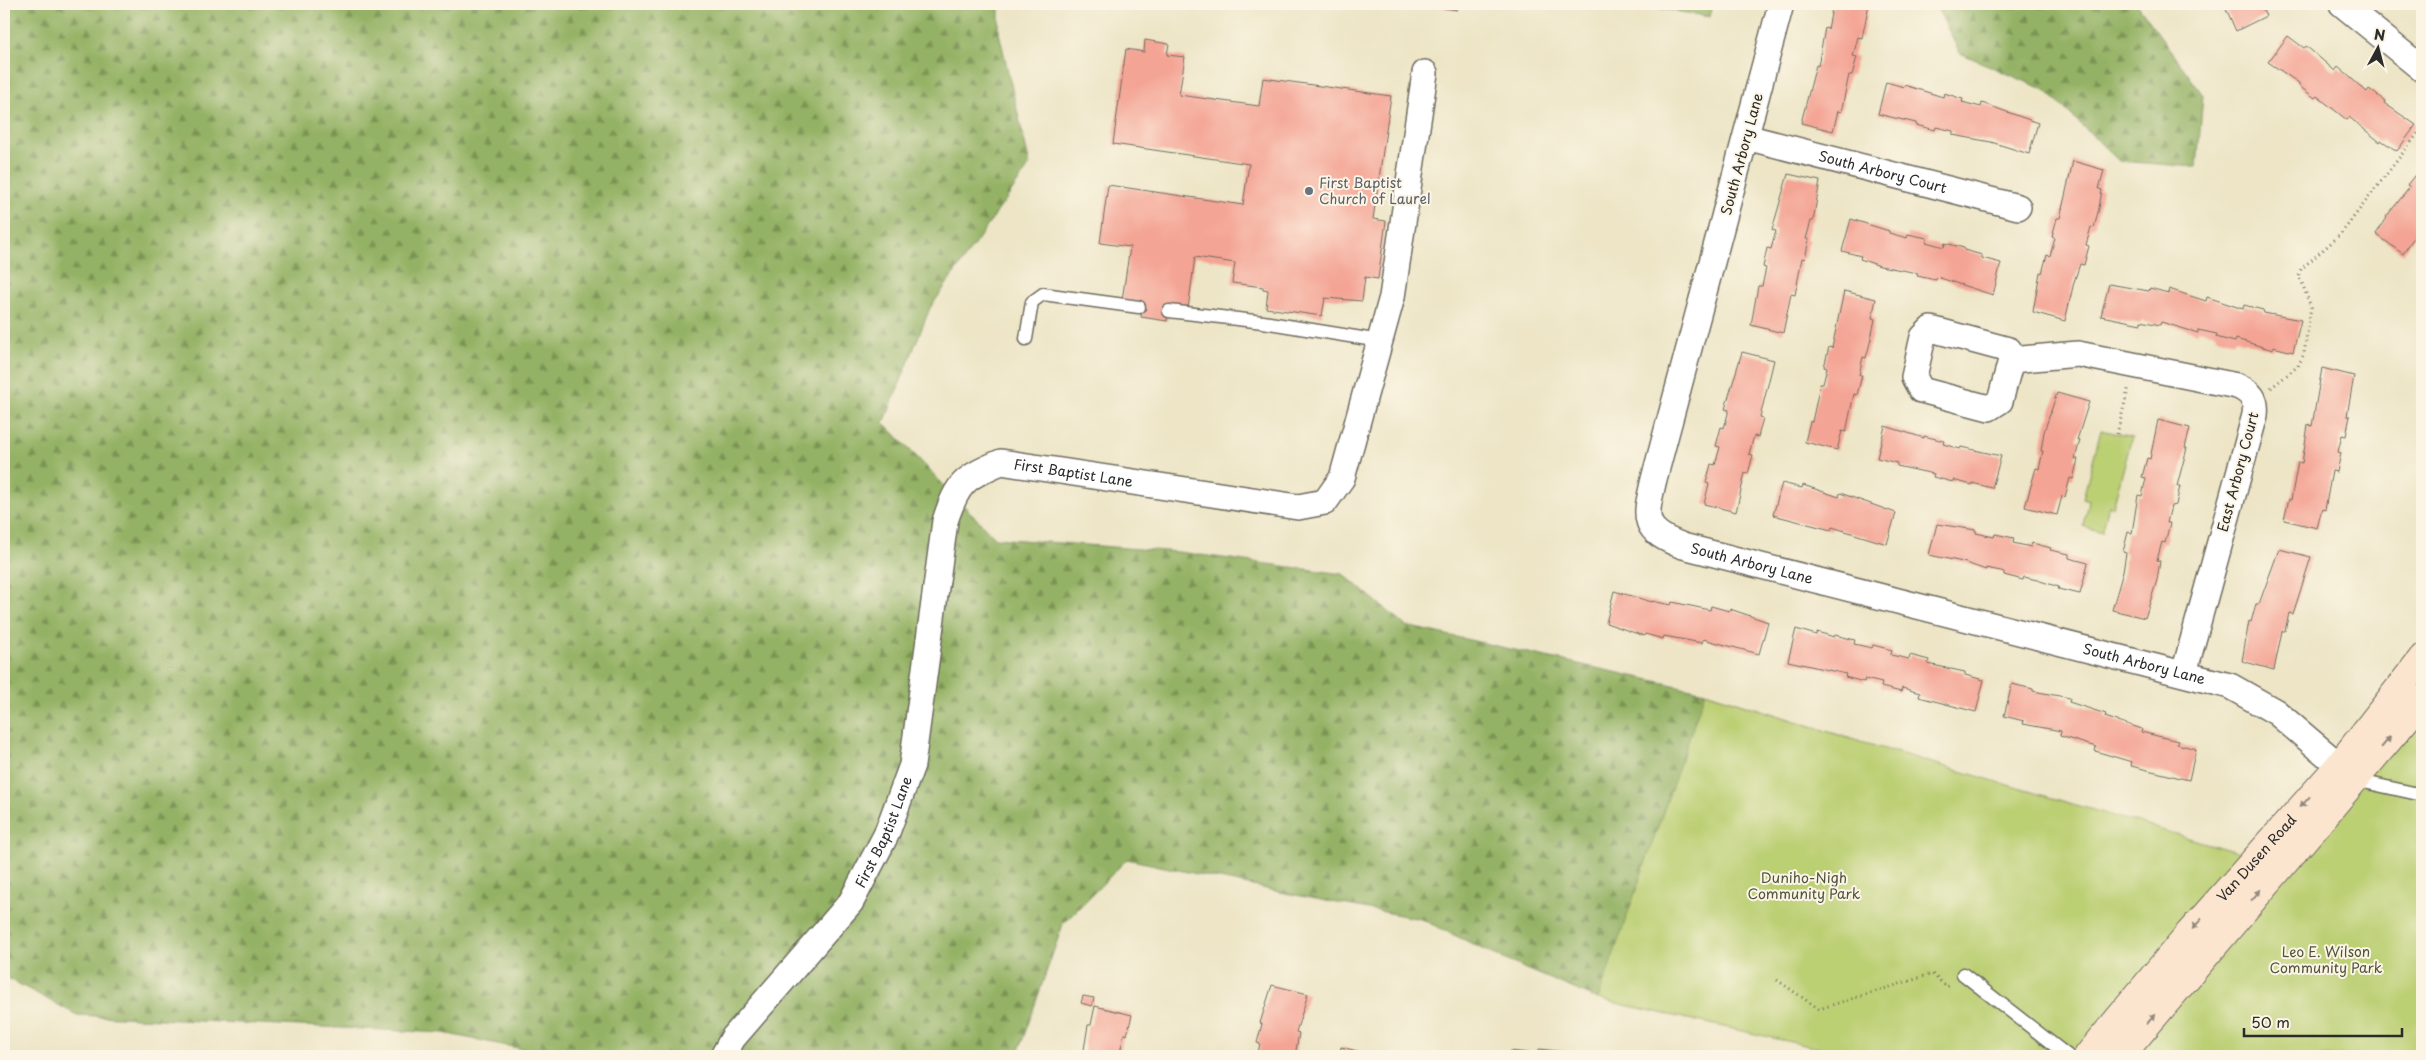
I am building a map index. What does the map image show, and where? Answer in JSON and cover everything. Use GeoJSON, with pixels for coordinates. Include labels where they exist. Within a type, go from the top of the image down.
{"type":"FeatureCollection","features":[{"type":"Feature","properties":{"kind":"main road","name":"Van Dusen Road"},"geometry":{"type":"LineString","coordinates":[[2120,1056],[2347,773],[2422,659]]}},
{"type":"Feature","properties":{"kind":"main road","name":"Van Dusen Road"},"geometry":{"type":"LineString","coordinates":[[2088,1056],[2188,934],[2422,700]]}},
{"type":"Feature","properties":{"kind":"street","name":"South Arbory Lane"},"geometry":{"type":"LineString","coordinates":[[1781,4],[1654,479],[1647,513],[1648,521],[1652,528],[1668,540],[1683,546],[2230,686],[2276,712],[2347,773]]}},
{"type":"Feature","properties":{"kind":"street"},"geometry":{"type":"LineString","coordinates":[[2342,4],[2422,69]]}},
{"type":"Feature","properties":{"kind":"street","name":"First Baptist Lane"},"geometry":{"type":"LineString","coordinates":[[724,1056],[734,1038],[851,902],[886,835],[912,765],[945,521],[954,492],[972,474],[1002,462],[1298,507],[1325,502],[1342,478],[1392,297],[1402,244],[1425,73]]}},
{"type":"Feature","properties":{"kind":"street","name":"South Arbory Court"},"geometry":{"type":"LineString","coordinates":[[1746,137],[2018,207]]}},
{"type":"Feature","properties":{"kind":"street","name":"East Arbory Court"},"geometry":{"type":"LineString","coordinates":[[2011,360],[2049,357],[2066,353],[2134,364],[2237,386],[2251,394],[2255,400],[2255,414],[2184,673]]}},
{"type":"Feature","properties":{"kind":"lane"},"geometry":{"type":"LineString","coordinates":[[1026,339],[1032,302],[1043,294],[1140,307]]}},
{"type":"Feature","properties":{"kind":"lane"},"geometry":{"type":"LineString","coordinates":[[1170,311],[1263,322],[1380,341]]}},
{"type":"Feature","properties":{"kind":"lane"},"geometry":{"type":"LineString","coordinates":[[2347,773],[2418,794],[2422,789]]}},
{"type":"Feature","properties":{"kind":"lane"},"geometry":{"type":"LineString","coordinates":[[1963,974],[2068,1056]]}},
{"type":"Feature","properties":{"kind":"path"},"geometry":{"type":"LineString","coordinates":[[2255,400],[2288,376],[2298,366],[2304,354],[2311,307],[2299,275],[2301,269],[2340,235],[2422,128]]}},
{"type":"Feature","properties":{"kind":"path"},"geometry":{"type":"LineString","coordinates":[[2117,434],[2134,364]]}},
{"type":"Feature","properties":{"kind":"path"},"geometry":{"type":"LineString","coordinates":[[1778,980],[1819,1009],[1932,974],[1948,987],[1963,974]]}},
{"type":"Feature","properties":{"kind":"green space"},"geometry":{"type":"Polygon","coordinates":[[[4,4],[999,4],[999,33],[1030,165],[930,308],[884,423],[995,538],[1178,552],[1343,574],[1406,626],[1705,692],[1851,739],[1684,972],[1598,999],[1510,962],[1421,919],[1290,894],[1127,859],[1063,924],[1017,1056],[558,1056],[443,1033],[77,1015],[4,976],[4,4]]]}},
{"type":"Feature","properties":{"kind":"green space"},"geometry":{"type":"Polygon","coordinates":[[[1634,4],[1713,4],[1710,17],[1634,4]]]}},
{"type":"Feature","properties":{"kind":"green space"},"geometry":{"type":"Polygon","coordinates":[[[1935,4],[2137,4],[2203,95],[2197,167],[2119,161],[2045,90],[1960,53],[1935,4]]]}},
{"type":"Feature","properties":{"kind":"green space"},"geometry":{"type":"Polygon","coordinates":[[[2101,430],[2132,437],[2113,507],[2109,505],[2102,532],[2083,526],[2088,500],[2083,498],[2101,430]]]}},
{"type":"Feature","properties":{"kind":"green space","name":"Duniho-Nigh Community Park"},"geometry":{"type":"Polygon","coordinates":[[[1705,692],[1851,739],[2257,858],[2088,1056],[1854,1056],[1598,999],[1705,692]]]}},
{"type":"Feature","properties":{"kind":"green space","name":"Leo E. Wilson Community Park"},"geometry":{"type":"Polygon","coordinates":[[[2422,699],[2422,1056],[2120,1056],[2422,699]]]}},
{"type":"Feature","properties":{"kind":"building"},"geometry":{"type":"Polygon","coordinates":[[[1444,4],[1458,4],[1457,10],[1444,8],[1444,4]]]}},
{"type":"Feature","properties":{"kind":"building"},"geometry":{"type":"Polygon","coordinates":[[[1833,4],[1869,4],[1862,38],[1858,37],[1853,56],[1857,57],[1852,75],[1849,75],[1841,112],[1838,111],[1833,131],[1801,123],[1816,65],[1818,66],[1825,28],[1828,29],[1833,4]]]}},
{"type":"Feature","properties":{"kind":"building"},"geometry":{"type":"Polygon","coordinates":[[[2224,4],[2260,4],[2266,16],[2236,31],[2224,4]]]}},
{"type":"Feature","properties":{"kind":"building"},"geometry":{"type":"Polygon","coordinates":[[[2288,36],[2304,48],[2306,46],[2335,71],[2338,67],[2367,92],[2369,89],[2385,101],[2384,103],[2416,125],[2397,151],[2381,140],[2380,142],[2349,117],[2347,120],[2317,96],[2315,98],[2299,86],[2299,83],[2268,62],[2288,36]]]}},
{"type":"Feature","properties":{"kind":"building"},"geometry":{"type":"Polygon","coordinates":[[[1145,40],[1169,44],[1167,55],[1185,57],[1179,95],[1259,106],[1263,78],[1391,96],[1373,219],[1386,221],[1378,279],[1365,277],[1362,301],[1325,298],[1322,316],[1266,308],[1268,290],[1263,289],[1263,287],[1232,283],[1235,263],[1195,257],[1188,309],[1169,307],[1167,321],[1141,317],[1142,303],[1122,300],[1130,247],[1100,243],[1108,185],[1243,205],[1249,164],[1113,144],[1126,49],[1144,52],[1145,40]]]}},
{"type":"Feature","properties":{"kind":"building"},"geometry":{"type":"Polygon","coordinates":[[[1886,82],[1904,87],[1904,85],[1943,97],[1944,93],[1963,99],[1962,102],[1981,107],[1982,103],[2038,123],[2029,154],[1991,142],[1953,135],[1953,131],[1936,127],[1935,130],[1916,125],[1916,123],[1878,114],[1886,82]]]}},
{"type":"Feature","properties":{"kind":"building"},"geometry":{"type":"Polygon","coordinates":[[[2073,161],[2104,170],[2099,189],[2102,190],[2094,228],[2091,227],[2086,245],[2089,246],[2084,265],[2080,264],[2065,321],[2033,312],[2040,272],[2042,273],[2047,255],[2050,256],[2055,238],[2052,237],[2057,218],[2060,218],[2073,161]]]}},
{"type":"Feature","properties":{"kind":"building"},"geometry":{"type":"Polygon","coordinates":[[[2422,166],[2422,225],[2403,254],[2376,234],[2386,217],[2410,187],[2407,185],[2422,166]]]}},
{"type":"Feature","properties":{"kind":"building"},"geometry":{"type":"Polygon","coordinates":[[[1788,174],[1820,181],[1813,221],[1811,221],[1806,239],[1809,239],[1805,259],[1802,258],[1795,295],[1791,294],[1783,333],[1751,325],[1758,286],[1762,286],[1766,268],[1763,267],[1767,248],[1771,249],[1776,231],[1772,230],[1788,174]]]}},
{"type":"Feature","properties":{"kind":"building"},"geometry":{"type":"Polygon","coordinates":[[[1851,219],[1907,238],[1908,234],[1927,238],[1926,242],[1944,247],[1945,243],[1964,248],[1964,250],[1982,255],[1982,258],[2001,263],[1993,295],[1937,277],[1936,280],[1917,276],[1918,273],[1880,266],[1860,259],[1861,256],[1842,251],[1851,219]]]}},
{"type":"Feature","properties":{"kind":"building"},"geometry":{"type":"Polygon","coordinates":[[[2109,284],[2149,291],[2150,288],[2168,293],[2169,289],[2206,301],[2207,297],[2243,309],[2244,305],[2263,310],[2264,313],[2301,320],[2293,352],[2273,347],[2273,350],[2236,339],[2235,342],[2216,337],[2217,334],[2198,330],[2198,333],[2161,322],[2160,325],[2141,321],[2141,324],[2101,316],[2109,284]]]}},
{"type":"Feature","properties":{"kind":"building"},"geometry":{"type":"Polygon","coordinates":[[[1844,291],[1876,299],[1872,318],[1875,319],[1866,358],[1863,357],[1859,375],[1862,375],[1857,395],[1854,394],[1846,432],[1842,431],[1837,450],[1805,442],[1810,421],[1812,422],[1820,384],[1823,384],[1827,368],[1824,367],[1829,347],[1832,348],[1844,291]]]}},
{"type":"Feature","properties":{"kind":"building"},"geometry":{"type":"Polygon","coordinates":[[[1742,352],[1774,360],[1760,417],[1763,418],[1758,437],[1754,436],[1749,454],[1753,455],[1748,474],[1745,473],[1736,512],[1704,504],[1709,484],[1706,483],[1711,464],[1715,465],[1720,447],[1716,446],[1721,427],[1724,428],[1729,410],[1725,409],[1742,352]]]}},
{"type":"Feature","properties":{"kind":"building"},"geometry":{"type":"Polygon","coordinates":[[[2322,368],[2354,376],[2347,416],[2350,416],[2346,436],[2342,435],[2338,452],[2341,453],[2337,472],[2332,471],[2325,510],[2322,509],[2317,528],[2284,520],[2289,499],[2291,500],[2298,462],[2302,463],[2308,425],[2312,426],[2322,368]]]}},
{"type":"Feature","properties":{"kind":"building"},"geometry":{"type":"Polygon","coordinates":[[[2057,393],[2089,402],[2077,440],[2080,440],[2075,459],[2078,459],[2073,479],[2070,478],[2065,497],[2062,496],[2057,515],[2025,507],[2036,468],[2039,469],[2043,451],[2041,451],[2044,432],[2057,393]]]}},
{"type":"Feature","properties":{"kind":"building"},"geometry":{"type":"Polygon","coordinates":[[[2158,420],[2190,428],[2177,486],[2180,486],[2176,505],[2171,506],[2167,523],[2170,523],[2165,543],[2162,542],[2157,560],[2160,561],[2157,580],[2145,618],[2112,610],[2123,572],[2126,553],[2123,552],[2128,532],[2132,533],[2138,495],[2142,496],[2146,478],[2142,477],[2147,458],[2150,459],[2158,420]]]}},
{"type":"Feature","properties":{"kind":"building"},"geometry":{"type":"Polygon","coordinates":[[[1885,426],[1924,438],[1924,436],[1944,441],[1943,444],[1960,449],[1961,447],[2001,456],[1992,488],[1933,477],[1934,474],[1897,466],[1897,463],[1877,458],[1885,426]]]}},
{"type":"Feature","properties":{"kind":"building"},"geometry":{"type":"Polygon","coordinates":[[[1782,483],[1802,488],[1803,485],[1839,497],[1840,493],[1896,513],[1887,544],[1832,527],[1831,530],[1773,515],[1782,483]]]}},
{"type":"Feature","properties":{"kind":"building"},"geometry":{"type":"Polygon","coordinates":[[[1937,524],[1976,530],[1976,533],[1994,537],[1995,534],[2014,538],[2013,543],[2031,547],[2032,543],[2051,548],[2050,550],[2069,554],[2069,558],[2088,563],[2080,594],[2058,589],[2059,587],[2037,580],[2024,577],[2023,580],[2004,575],[2004,572],[2001,571],[1986,568],[1986,570],[1963,562],[1929,555],[1937,524]]]}},
{"type":"Feature","properties":{"kind":"building"},"geometry":{"type":"Polygon","coordinates":[[[2279,549],[2311,557],[2293,614],[2289,613],[2285,631],[2282,631],[2274,670],[2242,661],[2249,621],[2251,622],[2256,604],[2259,604],[2279,549]]]}},
{"type":"Feature","properties":{"kind":"building"},"geometry":{"type":"Polygon","coordinates":[[[1614,591],[1652,602],[1671,605],[1672,602],[1710,610],[1711,606],[1729,611],[1730,609],[1768,622],[1759,654],[1703,639],[1702,643],[1664,636],[1663,639],[1645,634],[1644,636],[1606,623],[1614,591]]]}},
{"type":"Feature","properties":{"kind":"building"},"geometry":{"type":"Polygon","coordinates":[[[1796,629],[1816,635],[1817,632],[1834,637],[1835,635],[1855,640],[1854,644],[1872,648],[1873,645],[1892,650],[1891,655],[1909,659],[1910,655],[1929,660],[1928,664],[1965,672],[1965,675],[1984,680],[1976,712],[1919,697],[1920,693],[1902,688],[1901,692],[1881,687],[1882,683],[1865,679],[1864,682],[1845,677],[1846,674],[1788,661],[1796,629]]]}},
{"type":"Feature","properties":{"kind":"building"},"geometry":{"type":"Polygon","coordinates":[[[2012,684],[2033,689],[2033,691],[2070,698],[2069,702],[2106,714],[2105,717],[2142,729],[2141,732],[2178,741],[2177,744],[2196,749],[2189,780],[2131,766],[2132,762],[2095,751],[2096,747],[2060,736],[2061,731],[2023,724],[2024,721],[2004,716],[2012,684]]]}},
{"type":"Feature","properties":{"kind":"building"},"geometry":{"type":"Polygon","coordinates":[[[1272,985],[1308,994],[1296,1032],[1299,1033],[1295,1056],[1257,1056],[1260,1044],[1257,1043],[1262,1024],[1260,1023],[1272,985]]]}},
{"type":"Feature","properties":{"kind":"building"},"geometry":{"type":"Polygon","coordinates":[[[1083,996],[1094,998],[1092,1006],[1081,1003],[1083,996]]]}},
{"type":"Feature","properties":{"kind":"building"},"geometry":{"type":"Polygon","coordinates":[[[1095,1006],[1132,1015],[1127,1035],[1124,1034],[1120,1053],[1122,1056],[1083,1056],[1088,1025],[1091,1025],[1095,1006]]]}},
{"type":"Feature","properties":{"kind":"building"},"geometry":{"type":"Polygon","coordinates":[[[1341,1047],[1378,1056],[1339,1056],[1341,1047]]]}},
{"type":"Feature","properties":{"kind":"building"},"geometry":{"type":"Polygon","coordinates":[[[1539,1049],[1567,1052],[1566,1056],[1510,1056],[1510,1051],[1539,1054],[1539,1049]]]}},
{"type":"Feature","properties":{"kind":"place","name":"First Baptist Church of Laurel"},"geometry":{"type":"Point","coordinates":[1309,191]}}]}
